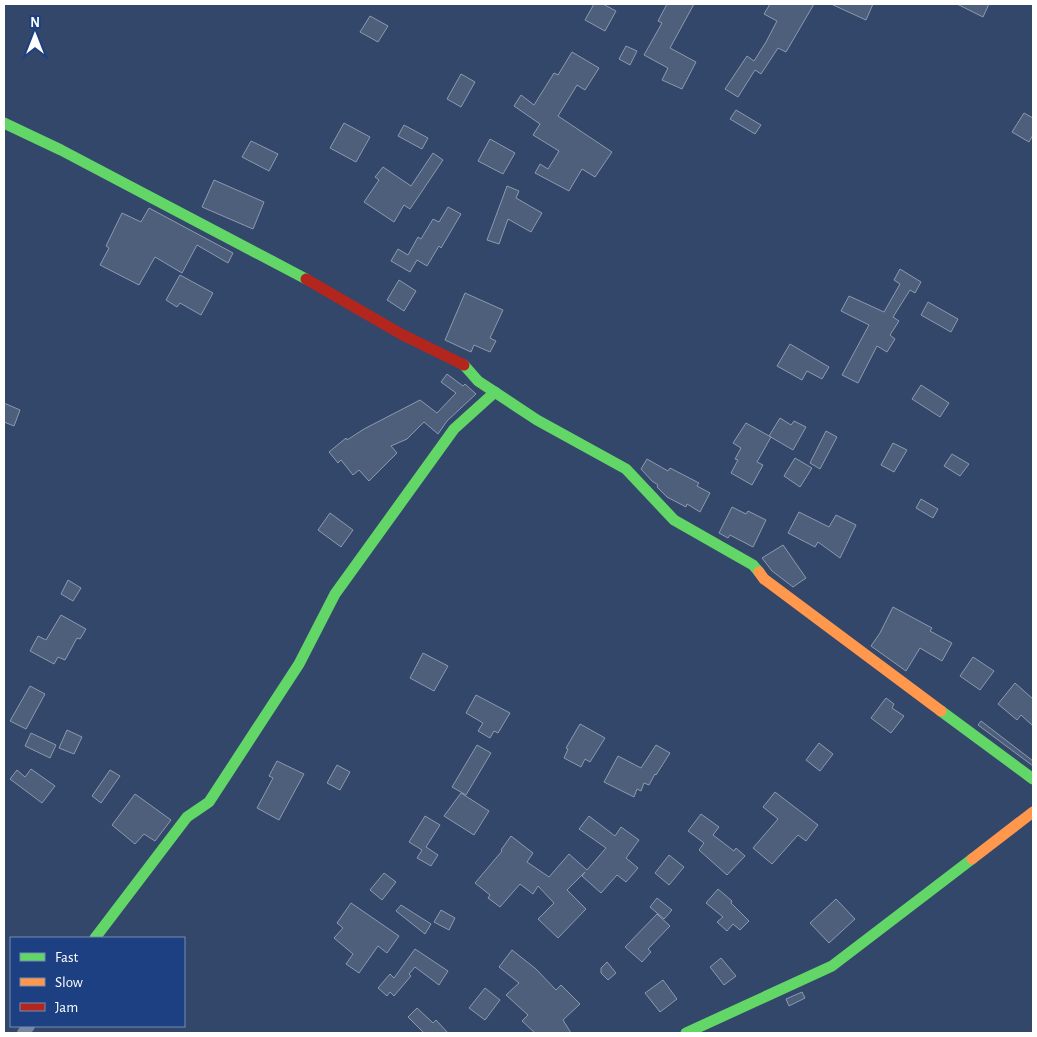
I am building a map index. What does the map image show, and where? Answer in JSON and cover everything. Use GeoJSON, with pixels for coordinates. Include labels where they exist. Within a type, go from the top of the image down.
{"type":"FeatureCollection","features":[{"type":"Feature","properties":{"kind":"street"},"geometry":{"type":"LineString","coordinates":[[4,123],[61,150],[291,270],[401,334],[465,365],[478,381],[537,420],[626,468],[674,520],[754,565],[764,579],[1033,779]]}},
{"type":"Feature","properties":{"kind":"street"},"geometry":{"type":"LineString","coordinates":[[96,937],[188,817],[209,802],[299,664],[335,594],[454,429],[495,392]]}},
{"type":"Feature","properties":{"kind":"street"},"geometry":{"type":"LineString","coordinates":[[686,1033],[832,966],[1033,812]]}},
{"type":"Feature","properties":{"kind":"building"},"geometry":{"type":"Polygon","coordinates":[[[594,4],[603,4],[616,11],[605,31],[585,20],[594,4]]]}},
{"type":"Feature","properties":{"kind":"building"},"geometry":{"type":"Polygon","coordinates":[[[667,4],[694,4],[670,48],[696,62],[682,89],[662,80],[668,68],[644,55],[662,23],[658,21],[667,4]]]}},
{"type":"Feature","properties":{"kind":"building"},"geometry":{"type":"Polygon","coordinates":[[[770,4],[814,4],[786,52],[778,48],[761,74],[755,70],[738,97],[725,89],[747,56],[754,61],[766,42],[777,21],[764,14],[770,4]]]}},
{"type":"Feature","properties":{"kind":"building"},"geometry":{"type":"Polygon","coordinates":[[[831,4],[873,4],[866,20],[831,4]]]}},
{"type":"Feature","properties":{"kind":"building"},"geometry":{"type":"Polygon","coordinates":[[[957,4],[989,4],[983,17],[957,4]]]}},
{"type":"Feature","properties":{"kind":"building"},"geometry":{"type":"Polygon","coordinates":[[[370,16],[388,26],[378,42],[360,32],[370,16]]]}},
{"type":"Feature","properties":{"kind":"building"},"geometry":{"type":"Polygon","coordinates":[[[626,46],[637,51],[630,65],[619,59],[626,46]]]}},
{"type":"Feature","properties":{"kind":"building"},"geometry":{"type":"Polygon","coordinates":[[[572,52],[599,68],[585,90],[577,85],[558,116],[612,152],[595,177],[582,169],[569,191],[535,173],[540,164],[548,169],[559,151],[533,135],[540,124],[514,106],[521,95],[534,105],[554,73],[558,75],[572,52]]]}},
{"type":"Feature","properties":{"kind":"building"},"geometry":{"type":"Polygon","coordinates":[[[461,74],[475,82],[461,107],[447,99],[461,74]]]}},
{"type":"Feature","properties":{"kind":"building"},"geometry":{"type":"Polygon","coordinates":[[[736,110],[761,125],[755,134],[730,119],[736,110]]]}},
{"type":"Feature","properties":{"kind":"building"},"geometry":{"type":"Polygon","coordinates":[[[1024,113],[1033,118],[1033,135],[1029,142],[1012,132],[1024,113]]]}},
{"type":"Feature","properties":{"kind":"building"},"geometry":{"type":"Polygon","coordinates":[[[344,123],[370,137],[356,162],[330,148],[344,123]]]}},
{"type":"Feature","properties":{"kind":"building"},"geometry":{"type":"Polygon","coordinates":[[[404,125],[428,138],[422,149],[398,136],[404,125]]]}},
{"type":"Feature","properties":{"kind":"building"},"geometry":{"type":"Polygon","coordinates":[[[490,139],[515,153],[503,174],[478,161],[490,139]]]}},
{"type":"Feature","properties":{"kind":"building"},"geometry":{"type":"Polygon","coordinates":[[[251,141],[278,154],[269,171],[242,157],[251,141]]]}},
{"type":"Feature","properties":{"kind":"building"},"geometry":{"type":"Polygon","coordinates":[[[433,153],[443,160],[410,209],[404,205],[394,222],[364,202],[379,180],[375,177],[383,167],[411,186],[433,153]]]}},
{"type":"Feature","properties":{"kind":"building"},"geometry":{"type":"Polygon","coordinates":[[[214,180],[264,202],[253,229],[202,207],[214,180]]]}},
{"type":"Feature","properties":{"kind":"building"},"geometry":{"type":"Polygon","coordinates":[[[507,186],[519,191],[516,198],[542,213],[531,232],[508,219],[499,244],[487,240],[507,186]]]}},
{"type":"Feature","properties":{"kind":"building"},"geometry":{"type":"Polygon","coordinates":[[[448,207],[461,214],[441,248],[439,246],[427,266],[417,260],[410,272],[391,261],[398,249],[408,255],[418,237],[421,239],[433,219],[439,222],[448,207]]]}},
{"type":"Feature","properties":{"kind":"building"},"geometry":{"type":"Polygon","coordinates":[[[149,208],[233,253],[228,263],[197,245],[182,273],[155,257],[139,285],[100,265],[109,248],[106,246],[122,213],[141,222],[149,208]]]}},
{"type":"Feature","properties":{"kind":"building"},"geometry":{"type":"Polygon","coordinates":[[[900,269],[921,282],[915,293],[910,290],[893,317],[899,321],[890,335],[895,339],[887,352],[877,346],[858,383],[842,375],[869,325],[841,311],[849,296],[884,312],[900,284],[894,280],[900,269]]]}},
{"type":"Feature","properties":{"kind":"building"},"geometry":{"type":"Polygon","coordinates":[[[180,275],[213,293],[201,315],[180,303],[177,307],[166,300],[180,275]]]}},
{"type":"Feature","properties":{"kind":"building"},"geometry":{"type":"Polygon","coordinates":[[[399,280],[416,291],[404,311],[387,300],[399,280]]]}},
{"type":"Feature","properties":{"kind":"building"},"geometry":{"type":"Polygon","coordinates":[[[465,293],[503,310],[490,338],[496,341],[490,352],[474,345],[471,352],[445,340],[465,293]]]}},
{"type":"Feature","properties":{"kind":"building"},"geometry":{"type":"Polygon","coordinates":[[[928,302],[958,319],[951,332],[921,315],[928,302]]]}},
{"type":"Feature","properties":{"kind":"building"},"geometry":{"type":"Polygon","coordinates":[[[790,344],[829,367],[822,379],[807,371],[802,380],[777,366],[790,344]]]}},
{"type":"Feature","properties":{"kind":"building"},"geometry":{"type":"Polygon","coordinates":[[[447,374],[463,386],[465,384],[476,394],[447,421],[438,434],[424,422],[407,439],[391,446],[397,453],[369,481],[359,470],[353,475],[341,460],[338,463],[329,452],[346,438],[347,440],[420,400],[437,413],[456,393],[441,382],[447,374]]]}},
{"type":"Feature","properties":{"kind":"building"},"geometry":{"type":"Polygon","coordinates":[[[921,385],[949,403],[940,417],[912,399],[921,385]]]}},
{"type":"Feature","properties":{"kind":"building"},"geometry":{"type":"Polygon","coordinates":[[[4,403],[20,410],[14,426],[4,422],[4,403]]]}},
{"type":"Feature","properties":{"kind":"building"},"geometry":{"type":"Polygon","coordinates":[[[780,418],[791,425],[794,421],[806,427],[793,450],[769,436],[780,418]]]}},
{"type":"Feature","properties":{"kind":"building"},"geometry":{"type":"Polygon","coordinates":[[[746,423],[771,437],[757,462],[763,465],[752,485],[731,473],[738,460],[735,459],[741,448],[733,443],[746,423]]]}},
{"type":"Feature","properties":{"kind":"building"},"geometry":{"type":"Polygon","coordinates":[[[826,431],[837,437],[820,469],[810,463],[826,431]]]}},
{"type":"Feature","properties":{"kind":"building"},"geometry":{"type":"Polygon","coordinates":[[[893,443],[907,450],[894,472],[881,465],[893,443]]]}},
{"type":"Feature","properties":{"kind":"building"},"geometry":{"type":"Polygon","coordinates":[[[952,454],[969,464],[960,476],[944,466],[952,454]]]}},
{"type":"Feature","properties":{"kind":"building"},"geometry":{"type":"Polygon","coordinates":[[[795,458],[812,468],[800,487],[784,476],[795,458]]]}},
{"type":"Feature","properties":{"kind":"building"},"geometry":{"type":"Polygon","coordinates":[[[647,459],[668,471],[670,468],[699,483],[697,486],[710,493],[700,512],[687,504],[686,507],[667,497],[657,487],[658,485],[641,469],[647,459]]]}},
{"type":"Feature","properties":{"kind":"building"},"geometry":{"type":"Polygon","coordinates":[[[921,499],[938,509],[933,518],[916,508],[921,499]]]}},
{"type":"Feature","properties":{"kind":"building"},"geometry":{"type":"Polygon","coordinates":[[[732,507],[746,514],[748,511],[766,520],[753,547],[730,535],[728,538],[719,533],[732,507]]]}},
{"type":"Feature","properties":{"kind":"building"},"geometry":{"type":"Polygon","coordinates":[[[799,512],[829,527],[836,515],[856,525],[840,558],[818,542],[815,547],[788,533],[799,512]]]}},
{"type":"Feature","properties":{"kind":"building"},"geometry":{"type":"Polygon","coordinates":[[[330,513],[353,530],[341,547],[318,530],[330,513]]]}},
{"type":"Feature","properties":{"kind":"building"},"geometry":{"type":"Polygon","coordinates":[[[783,545],[806,578],[793,587],[772,571],[762,558],[783,545]]]}},
{"type":"Feature","properties":{"kind":"building"},"geometry":{"type":"Polygon","coordinates":[[[68,580],[81,588],[73,601],[61,594],[68,580]]]}},
{"type":"Feature","properties":{"kind":"building"},"geometry":{"type":"Polygon","coordinates":[[[893,607],[932,628],[930,631],[952,643],[942,661],[920,648],[906,671],[871,646],[893,607]]]}},
{"type":"Feature","properties":{"kind":"building"},"geometry":{"type":"Polygon","coordinates":[[[61,615],[86,629],[80,639],[77,638],[65,660],[58,657],[54,664],[30,651],[38,636],[46,640],[61,615]]]}},
{"type":"Feature","properties":{"kind":"building"},"geometry":{"type":"Polygon","coordinates":[[[423,653],[448,666],[434,691],[410,678],[423,653]]]}},
{"type":"Feature","properties":{"kind":"building"},"geometry":{"type":"Polygon","coordinates":[[[973,657],[994,671],[980,690],[960,676],[973,657]]]}},
{"type":"Feature","properties":{"kind":"building"},"geometry":{"type":"Polygon","coordinates":[[[1015,683],[1033,699],[1033,726],[1021,715],[1017,720],[998,704],[1015,683]]]}},
{"type":"Feature","properties":{"kind":"building"},"geometry":{"type":"Polygon","coordinates":[[[30,686],[45,694],[26,729],[10,721],[30,686]]]}},
{"type":"Feature","properties":{"kind":"building"},"geometry":{"type":"Polygon","coordinates":[[[476,695],[510,713],[498,733],[494,731],[490,738],[478,731],[483,723],[466,713],[476,695]]]}},
{"type":"Feature","properties":{"kind":"building"},"geometry":{"type":"Polygon","coordinates":[[[886,698],[894,704],[892,708],[904,716],[891,733],[871,718],[886,698]]]}},
{"type":"Feature","properties":{"kind":"building"},"geometry":{"type":"Polygon","coordinates":[[[981,721],[1033,761],[1033,766],[978,725],[981,721]]]}},
{"type":"Feature","properties":{"kind":"building"},"geometry":{"type":"Polygon","coordinates":[[[580,724],[605,738],[590,762],[585,759],[581,767],[564,758],[568,749],[566,748],[580,724]]]}},
{"type":"Feature","properties":{"kind":"building"},"geometry":{"type":"Polygon","coordinates":[[[67,730],[82,737],[74,754],[59,748],[67,730]]]}},
{"type":"Feature","properties":{"kind":"building"},"geometry":{"type":"Polygon","coordinates":[[[31,733],[56,745],[50,758],[25,746],[31,733]]]}},
{"type":"Feature","properties":{"kind":"building"},"geometry":{"type":"Polygon","coordinates":[[[819,743],[833,754],[820,771],[806,760],[819,743]]]}},
{"type":"Feature","properties":{"kind":"building"},"geometry":{"type":"Polygon","coordinates":[[[477,745],[491,753],[466,795],[452,787],[477,745]]]}},
{"type":"Feature","properties":{"kind":"building"},"geometry":{"type":"Polygon","coordinates":[[[656,745],[670,753],[649,785],[644,783],[641,791],[637,789],[634,797],[604,782],[618,756],[641,768],[656,745]]]}},
{"type":"Feature","properties":{"kind":"building"},"geometry":{"type":"Polygon","coordinates":[[[277,761],[304,774],[279,820],[257,808],[273,778],[269,776],[277,761]]]}},
{"type":"Feature","properties":{"kind":"building"},"geometry":{"type":"Polygon","coordinates":[[[337,765],[350,772],[340,790],[327,783],[337,765]]]}},
{"type":"Feature","properties":{"kind":"building"},"geometry":{"type":"Polygon","coordinates":[[[31,769],[55,786],[42,803],[10,779],[17,770],[25,777],[31,769]]]}},
{"type":"Feature","properties":{"kind":"building"},"geometry":{"type":"Polygon","coordinates":[[[110,770],[120,776],[101,803],[92,796],[110,770]]]}},
{"type":"Feature","properties":{"kind":"building"},"geometry":{"type":"Polygon","coordinates":[[[775,792],[818,825],[806,841],[798,835],[772,864],[753,848],[778,819],[763,807],[775,792]]]}},
{"type":"Feature","properties":{"kind":"building"},"geometry":{"type":"Polygon","coordinates":[[[461,793],[489,811],[474,835],[444,816],[461,793]]]}},
{"type":"Feature","properties":{"kind":"building"},"geometry":{"type":"Polygon","coordinates":[[[135,794],[171,820],[155,841],[144,834],[135,844],[112,825],[135,794]]]}},
{"type":"Feature","properties":{"kind":"building"},"geometry":{"type":"Polygon","coordinates":[[[701,814],[719,827],[713,835],[734,851],[736,848],[745,856],[727,875],[699,850],[704,843],[688,831],[701,814]]]}},
{"type":"Feature","properties":{"kind":"building"},"geometry":{"type":"Polygon","coordinates":[[[425,816],[440,825],[426,847],[438,855],[431,866],[417,858],[422,850],[409,842],[425,816]]]}},
{"type":"Feature","properties":{"kind":"building"},"geometry":{"type":"Polygon","coordinates":[[[589,816],[615,836],[621,827],[639,840],[626,858],[638,868],[626,882],[617,875],[601,893],[582,876],[585,872],[567,890],[586,909],[558,938],[538,919],[554,903],[538,886],[533,894],[520,884],[500,907],[488,898],[490,895],[475,883],[502,851],[511,836],[533,853],[527,862],[549,877],[569,854],[587,870],[606,848],[579,829],[589,816]]]}},
{"type":"Feature","properties":{"kind":"building"},"geometry":{"type":"Polygon","coordinates":[[[669,855],[684,867],[669,885],[655,873],[669,855]]]}},
{"type":"Feature","properties":{"kind":"building"},"geometry":{"type":"Polygon","coordinates":[[[384,873],[396,882],[382,900],[370,890],[384,873]]]}},
{"type":"Feature","properties":{"kind":"building"},"geometry":{"type":"Polygon","coordinates":[[[718,889],[732,901],[731,903],[749,921],[740,930],[733,924],[727,931],[717,922],[723,917],[706,903],[718,889]]]}},
{"type":"Feature","properties":{"kind":"building"},"geometry":{"type":"Polygon","coordinates":[[[657,898],[672,910],[664,919],[650,907],[657,898]]]}},
{"type":"Feature","properties":{"kind":"building"},"geometry":{"type":"Polygon","coordinates":[[[836,899],[855,919],[829,943],[810,923],[836,899]]]}},
{"type":"Feature","properties":{"kind":"building"},"geometry":{"type":"Polygon","coordinates":[[[351,903],[399,936],[387,953],[378,946],[359,973],[346,964],[353,954],[334,938],[343,928],[337,923],[351,903]]]}},
{"type":"Feature","properties":{"kind":"building"},"geometry":{"type":"Polygon","coordinates":[[[401,905],[431,924],[425,934],[396,911],[401,905]]]}},
{"type":"Feature","properties":{"kind":"building"},"geometry":{"type":"Polygon","coordinates":[[[441,910],[455,918],[449,930],[434,922],[441,910]]]}},
{"type":"Feature","properties":{"kind":"building"},"geometry":{"type":"Polygon","coordinates":[[[657,914],[670,926],[648,949],[651,952],[642,962],[625,947],[657,914]]]}},
{"type":"Feature","properties":{"kind":"building"},"geometry":{"type":"Polygon","coordinates":[[[415,949],[448,971],[439,985],[415,967],[409,974],[411,976],[394,996],[390,992],[387,996],[378,988],[390,974],[394,978],[415,949]]]}},
{"type":"Feature","properties":{"kind":"building"},"geometry":{"type":"Polygon","coordinates":[[[512,950],[536,969],[556,990],[561,985],[580,1004],[563,1020],[571,1033],[535,1033],[522,1021],[528,1015],[506,995],[519,983],[499,967],[512,950]]]}},
{"type":"Feature","properties":{"kind":"building"},"geometry":{"type":"Polygon","coordinates":[[[721,958],[736,976],[724,985],[710,967],[721,958]]]}},
{"type":"Feature","properties":{"kind":"building"},"geometry":{"type":"Polygon","coordinates":[[[607,962],[616,973],[608,980],[601,973],[601,968],[607,962]]]}},
{"type":"Feature","properties":{"kind":"building"},"geometry":{"type":"Polygon","coordinates":[[[663,980],[677,999],[660,1012],[645,993],[663,980]]]}},
{"type":"Feature","properties":{"kind":"building"},"geometry":{"type":"Polygon","coordinates":[[[485,988],[500,1000],[485,1020],[469,1008],[485,988]]]}},
{"type":"Feature","properties":{"kind":"building"},"geometry":{"type":"Polygon","coordinates":[[[802,992],[805,998],[789,1006],[786,999],[802,992]]]}},
{"type":"Feature","properties":{"kind":"building"},"geometry":{"type":"Polygon","coordinates":[[[417,1008],[433,1023],[436,1020],[448,1033],[422,1033],[408,1017],[417,1008]]]}},
{"type":"Feature","properties":{"kind":"traffic: fast"},"geometry":{"type":"LineString","coordinates":[[4,123],[61,150],[306,279]]}},
{"type":"Feature","properties":{"kind":"traffic: fast"},"geometry":{"type":"LineString","coordinates":[[464,365],[478,381],[537,420],[626,469],[674,520],[753,565],[759,572]]}},
{"type":"Feature","properties":{"kind":"traffic: fast"},"geometry":{"type":"LineString","coordinates":[[96,937],[187,817],[209,802],[299,664],[335,594],[454,429],[495,392]]}},
{"type":"Feature","properties":{"kind":"traffic: fast"},"geometry":{"type":"LineString","coordinates":[[941,711],[1033,779]]}},
{"type":"Feature","properties":{"kind":"traffic: fast"},"geometry":{"type":"LineString","coordinates":[[686,1033],[832,966],[972,859]]}},
{"type":"Feature","properties":{"kind":"traffic: slow"},"geometry":{"type":"LineString","coordinates":[[759,572],[764,579],[941,711]]}},
{"type":"Feature","properties":{"kind":"traffic: slow"},"geometry":{"type":"LineString","coordinates":[[972,859],[1033,812]]}},
{"type":"Feature","properties":{"kind":"traffic: jam"},"geometry":{"type":"LineString","coordinates":[[306,279],[401,334],[464,365]]}}]}
